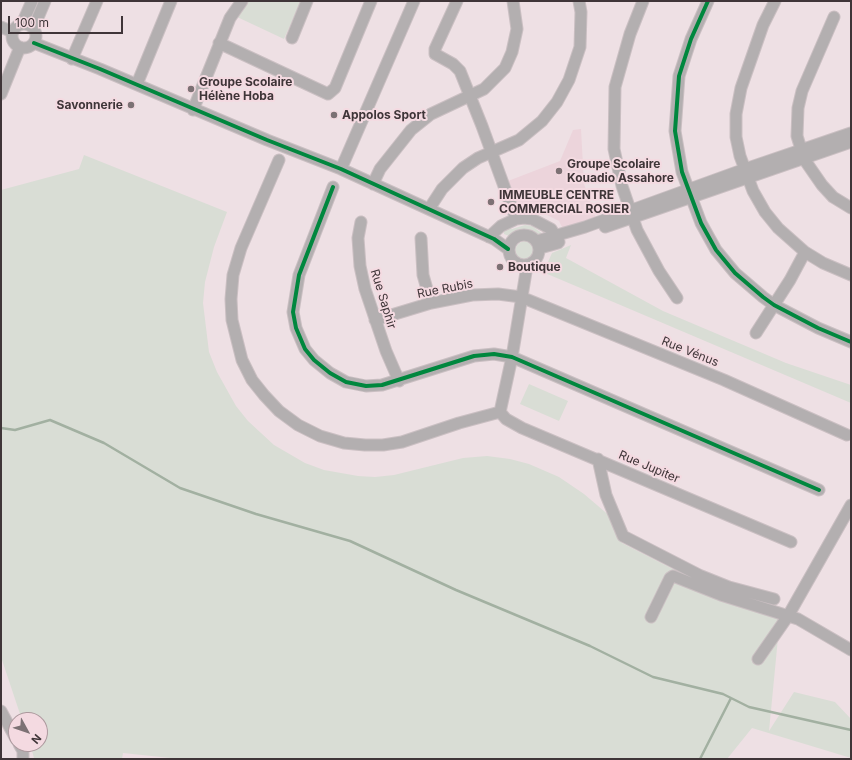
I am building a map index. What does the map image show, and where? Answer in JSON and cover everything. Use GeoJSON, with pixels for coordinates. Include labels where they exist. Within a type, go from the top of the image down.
{"type":"FeatureCollection","features":[{"type":"Feature","properties":{"kind":"street"},"geometry":{"type":"LineString","coordinates":[[22,24],[32,1]]}},
{"type":"Feature","properties":{"kind":"street"},"geometry":{"type":"LineString","coordinates":[[12,32],[14,42],[20,47],[26,48],[34,43],[36,34],[34,27],[45,1]]}},
{"type":"Feature","properties":{"kind":"street"},"geometry":{"type":"LineString","coordinates":[[72,58],[97,1]]}},
{"type":"Feature","properties":{"kind":"street"},"geometry":{"type":"LineString","coordinates":[[137,84],[171,1]]}},
{"type":"Feature","properties":{"kind":"street"},"geometry":{"type":"LineString","coordinates":[[193,110],[230,18],[242,1]]}},
{"type":"Feature","properties":{"kind":"street"},"geometry":{"type":"LineString","coordinates":[[292,38],[308,1]]}},
{"type":"Feature","properties":{"kind":"street"},"geometry":{"type":"LineString","coordinates":[[219,43],[328,94],[335,88],[371,1]]}},
{"type":"Feature","properties":{"kind":"street"},"geometry":{"type":"LineString","coordinates":[[341,169],[414,1]]}},
{"type":"Feature","properties":{"kind":"street"},"geometry":{"type":"LineString","coordinates":[[457,1],[435,52],[437,57],[457,67],[470,94],[516,219]]}},
{"type":"Feature","properties":{"kind":"street"},"geometry":{"type":"LineString","coordinates":[[373,184],[383,165],[411,130],[431,114],[470,94],[484,89],[505,68],[512,52],[517,29],[513,1]]}},
{"type":"Feature","properties":{"kind":"street"},"geometry":{"type":"LineString","coordinates":[[429,209],[442,189],[462,168],[529,133],[542,121],[561,96],[574,68],[580,47],[581,19],[579,1]]}},
{"type":"Feature","properties":{"kind":"street"},"geometry":{"type":"LineString","coordinates":[[643,1],[630,34],[615,87],[614,149],[622,186],[644,244],[677,298]]}},
{"type":"Feature","properties":{"kind":"street"},"geometry":{"type":"LineString","coordinates":[[708,1],[691,39],[678,82],[675,131],[682,172],[700,223],[716,250],[735,273],[774,305],[851,342]]}},
{"type":"Feature","properties":{"kind":"street"},"geometry":{"type":"LineString","coordinates":[[775,1],[763,25],[750,60],[741,88],[736,114],[736,137],[746,174],[765,212],[778,228],[805,252],[823,263],[851,275]]}},
{"type":"Feature","properties":{"kind":"street"},"geometry":{"type":"LineString","coordinates":[[834,17],[801,96],[797,122],[802,155],[822,185],[833,197],[851,208]]}},
{"type":"Feature","properties":{"kind":"street"},"geometry":{"type":"LineString","coordinates":[[12,32],[18,25],[22,24],[34,27]]}},
{"type":"Feature","properties":{"kind":"street"},"geometry":{"type":"LineString","coordinates":[[1,27],[12,32]]}},
{"type":"Feature","properties":{"kind":"street"},"geometry":{"type":"LineString","coordinates":[[34,43],[137,84],[193,110],[341,169],[491,238],[508,249]]}},
{"type":"Feature","properties":{"kind":"street"},"geometry":{"type":"LineString","coordinates":[[1,94],[20,47]]}},
{"type":"Feature","properties":{"kind":"street"},"geometry":{"type":"LineString","coordinates":[[802,155],[851,133]]}},
{"type":"Feature","properties":{"kind":"street"},"geometry":{"type":"LineString","coordinates":[[538,245],[802,155],[851,142]]}},
{"type":"Feature","properties":{"kind":"street"},"geometry":{"type":"LineString","coordinates":[[279,160],[241,248],[233,276],[231,299],[232,320],[242,360],[252,380],[279,411],[298,425],[320,436],[338,441],[365,445],[384,445],[402,442],[459,423],[500,412],[512,357],[527,266]]}},
{"type":"Feature","properties":{"kind":"street"},"geometry":{"type":"LineString","coordinates":[[333,187],[299,275],[294,294],[293,312],[296,328],[305,349],[314,360],[330,373],[346,382],[366,386],[399,381],[474,356],[494,354],[512,357],[689,432],[819,490]]}},
{"type":"Feature","properties":{"kind":"street"},"geometry":{"type":"LineString","coordinates":[[491,238],[501,226],[516,219],[532,219],[551,229],[558,239]]}},
{"type":"Feature","properties":{"kind":"street","name":"Rue Saphir"},"geometry":{"type":"LineString","coordinates":[[361,222],[358,238],[360,266],[365,289],[375,320],[399,381]]}},
{"type":"Feature","properties":{"kind":"street"},"geometry":{"type":"LineString","coordinates":[[491,238],[500,237],[513,239],[521,235],[530,236],[538,245],[539,256],[534,262],[527,266],[520,266],[513,262],[509,256],[508,249],[513,239]]}},
{"type":"Feature","properties":{"kind":"street"},"geometry":{"type":"LineString","coordinates":[[421,238],[423,275],[431,303]]}},
{"type":"Feature","properties":{"kind":"street"},"geometry":{"type":"LineString","coordinates":[[756,333],[805,252]]}},
{"type":"Feature","properties":{"kind":"street","name":"Rue Rubis"},"geometry":{"type":"LineString","coordinates":[[375,320],[431,303],[472,295],[498,294],[522,297]]}},
{"type":"Feature","properties":{"kind":"street","name":"Rue Vénus"},"geometry":{"type":"LineString","coordinates":[[522,297],[724,380],[847,436]]}},
{"type":"Feature","properties":{"kind":"street","name":"Rue Jupiter"},"geometry":{"type":"LineString","coordinates":[[500,412],[506,419],[522,428],[791,542]]}},
{"type":"Feature","properties":{"kind":"street"},"geometry":{"type":"LineString","coordinates":[[598,459],[606,495],[623,536],[699,575],[729,586],[774,599]]}},
{"type":"Feature","properties":{"kind":"street"},"geometry":{"type":"LineString","coordinates":[[758,659],[788,616],[851,505]]}},
{"type":"Feature","properties":{"kind":"street"},"geometry":{"type":"LineString","coordinates":[[651,616],[670,578],[673,576],[721,595],[788,616],[812,626],[851,650]]}},
{"type":"Feature","properties":{"kind":"street"},"geometry":{"type":"LineString","coordinates":[[1,711],[8,724]]}},
{"type":"Feature","properties":{"kind":"shaded area"},"geometry":{"type":"Polygon","coordinates":[[[247,1],[301,1],[284,39],[235,16],[247,1]]]}},
{"type":"Feature","properties":{"kind":"shaded area","name":"Groupe Scolaire Kouadio Assahore"},"geometry":{"type":"Polygon","coordinates":[[[581,129],[584,184],[596,218],[564,231],[559,221],[535,209],[528,211],[526,206],[513,207],[508,181],[560,161],[573,130],[581,129]]]}},
{"type":"Feature","properties":{"kind":"shaded area"},"geometry":{"type":"Polygon","coordinates":[[[84,155],[227,212],[214,247],[205,282],[203,303],[209,352],[217,372],[236,406],[248,421],[274,445],[305,463],[324,470],[358,476],[375,477],[394,475],[463,458],[487,456],[510,459],[529,464],[559,477],[584,494],[611,517],[622,543],[673,569],[727,592],[781,607],[769,731],[794,692],[835,702],[851,719],[851,758],[752,728],[727,759],[180,759],[123,753],[122,759],[34,758],[32,752],[48,752],[48,712],[19,712],[1,657],[1,190],[79,169],[84,155]]]}},
{"type":"Feature","properties":{"kind":"shaded area"},"geometry":{"type":"Polygon","coordinates":[[[525,225],[532,226],[543,234],[538,238],[527,234],[509,236],[504,234],[506,226],[512,229],[525,225]]]}},
{"type":"Feature","properties":{"kind":"shaded area"},"geometry":{"type":"Polygon","coordinates":[[[526,241],[534,244],[537,252],[534,260],[526,263],[518,260],[515,252],[518,244],[526,241]]]}},
{"type":"Feature","properties":{"kind":"shaded area"},"geometry":{"type":"Polygon","coordinates":[[[571,245],[566,258],[663,311],[786,363],[851,385],[851,403],[538,270],[548,262],[552,253],[571,245]]]}},
{"type":"Feature","properties":{"kind":"shaded area"},"geometry":{"type":"Polygon","coordinates":[[[529,384],[568,401],[559,421],[520,404],[529,384]]]}},
{"type":"Feature","properties":{"kind":"waterway"},"geometry":{"type":"LineString","coordinates":[[1,428],[15,430],[50,420],[104,443],[180,488],[256,514],[350,541],[456,590],[590,646],[653,677],[723,694],[749,707],[851,730]]}},
{"type":"Feature","properties":{"kind":"waterway"},"geometry":{"type":"LineString","coordinates":[[700,759],[731,698]]}},
{"type":"Feature","properties":{"kind":"cycle path"},"geometry":{"type":"LineString","coordinates":[[708,1],[691,39],[679,76],[675,131],[682,172],[701,223],[716,250],[735,273],[763,297],[774,305],[818,328],[851,342]]}},
{"type":"Feature","properties":{"kind":"cycle path"},"geometry":{"type":"LineString","coordinates":[[34,43],[100,69],[267,140],[341,169],[494,239],[508,249]]}},
{"type":"Feature","properties":{"kind":"cycle path"},"geometry":{"type":"LineString","coordinates":[[333,187],[299,275],[293,312],[296,328],[305,349],[314,360],[330,373],[346,382],[366,386],[382,385],[474,356],[494,354],[512,357],[819,490]]}},
{"type":"Feature","properties":{"kind":"place","name":"Groupe Scolaire Hélène Hoba"},"geometry":{"type":"Point","coordinates":[191,89]}},
{"type":"Feature","properties":{"kind":"place","name":"Savonnerie"},"geometry":{"type":"Point","coordinates":[131,105]}},
{"type":"Feature","properties":{"kind":"place","name":"Appolos Sport"},"geometry":{"type":"Point","coordinates":[334,115]}},
{"type":"Feature","properties":{"kind":"place","name":"Groupe Scolaire Kouadio Assahore"},"geometry":{"type":"Point","coordinates":[559,171]}},
{"type":"Feature","properties":{"kind":"place","name":"IMMEUBLE CENTRE COMMERCIAL ROSIER"},"geometry":{"type":"Point","coordinates":[491,202]}},
{"type":"Feature","properties":{"kind":"place","name":"Boutique"},"geometry":{"type":"Point","coordinates":[500,267]}}]}
